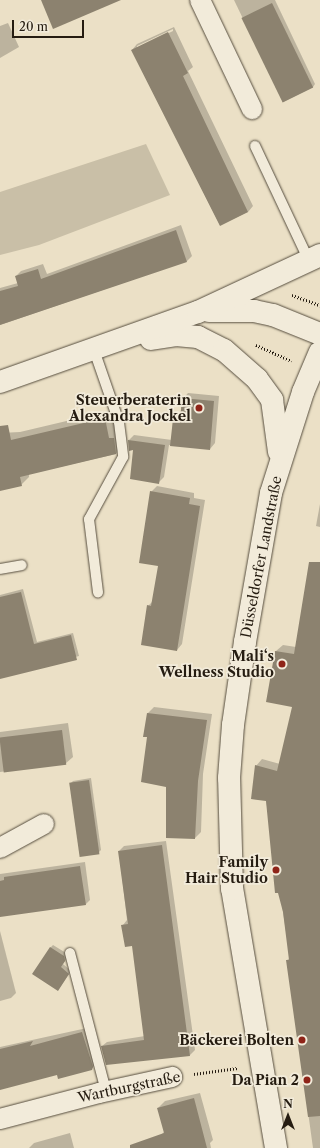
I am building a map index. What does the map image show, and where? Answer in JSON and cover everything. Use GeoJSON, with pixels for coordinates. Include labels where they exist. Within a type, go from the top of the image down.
{"type":"FeatureCollection","features":[{"type":"Feature","properties":{"kind":"main road"},"geometry":{"type":"LineString","coordinates":[[0,382],[104,347],[198,312],[315,258]]}},
{"type":"Feature","properties":{"kind":"main road"},"geometry":{"type":"LineString","coordinates":[[198,312],[254,311],[273,315],[320,334]]}},
{"type":"Feature","properties":{"kind":"main road"},"geometry":{"type":"LineString","coordinates":[[104,347],[176,335],[198,336],[224,350],[257,379],[272,400],[278,428],[280,462]]}},
{"type":"Feature","properties":{"kind":"main road","name":"Düsseldorfer Landstraße"},"geometry":{"type":"LineString","coordinates":[[276,1148],[260,1065],[232,889],[229,778],[233,725],[256,570],[280,462],[303,392],[320,352]]}},
{"type":"Feature","properties":{"kind":"street"},"geometry":{"type":"LineString","coordinates":[[200,0],[252,109]]}},
{"type":"Feature","properties":{"kind":"street"},"geometry":{"type":"LineString","coordinates":[[0,848],[44,824]]}},
{"type":"Feature","properties":{"kind":"street","name":"Wartburgstraße"},"geometry":{"type":"LineString","coordinates":[[0,1119],[106,1091],[172,1077]]}},
{"type":"Feature","properties":{"kind":"lane"},"geometry":{"type":"LineString","coordinates":[[255,146],[315,258]]}},
{"type":"Feature","properties":{"kind":"lane"},"geometry":{"type":"LineString","coordinates":[[98,592],[88,519],[123,458],[119,422],[104,347]]}},
{"type":"Feature","properties":{"kind":"lane"},"geometry":{"type":"LineString","coordinates":[[0,569],[22,565]]}},
{"type":"Feature","properties":{"kind":"lane"},"geometry":{"type":"LineString","coordinates":[[70,953],[106,1091]]}},
{"type":"Feature","properties":{"kind":"path","name":"Wartburgstraße"},"geometry":{"type":"LineString","coordinates":[[172,1077],[260,1065]]}},
{"type":"Feature","properties":{"kind":"shaded area"},"geometry":{"type":"Polygon","coordinates":[[[146,144],[170,195],[39,245],[0,255],[0,192],[146,144]]]}},
{"type":"Feature","properties":{"kind":"building"},"geometry":{"type":"Polygon","coordinates":[[[41,0],[121,0],[53,29],[41,0]]]}},
{"type":"Feature","properties":{"kind":"building"},"geometry":{"type":"Polygon","coordinates":[[[272,3],[313,87],[283,102],[241,18],[272,3]]]}},
{"type":"Feature","properties":{"kind":"building"},"geometry":{"type":"Polygon","coordinates":[[[168,32],[188,73],[183,76],[248,212],[220,226],[131,50],[168,32]]]}},
{"type":"Feature","properties":{"kind":"building"},"geometry":{"type":"Polygon","coordinates":[[[176,230],[187,262],[0,325],[0,291],[18,286],[15,276],[38,269],[41,279],[176,230]]]}},
{"type":"Feature","properties":{"kind":"building"},"geometry":{"type":"Polygon","coordinates":[[[182,398],[214,401],[210,450],[170,446],[173,419],[180,420],[182,398]]]}},
{"type":"Feature","properties":{"kind":"building"},"geometry":{"type":"Polygon","coordinates":[[[105,418],[109,438],[114,438],[116,454],[20,477],[22,486],[0,491],[0,426],[8,425],[11,440],[105,418]]]}},
{"type":"Feature","properties":{"kind":"building"},"geometry":{"type":"Polygon","coordinates":[[[128,440],[165,445],[159,484],[130,479],[133,450],[129,451],[128,440]]]}},
{"type":"Feature","properties":{"kind":"building"},"geometry":{"type":"Polygon","coordinates":[[[150,491],[190,498],[189,504],[200,506],[177,651],[141,645],[147,605],[151,606],[158,566],[139,563],[150,491]]]}},
{"type":"Feature","properties":{"kind":"building"},"geometry":{"type":"Polygon","coordinates":[[[309,562],[320,562],[320,1116],[308,1117],[286,960],[289,960],[283,912],[278,893],[275,893],[266,801],[251,799],[255,765],[277,771],[292,707],[266,702],[275,651],[294,654],[309,562]]]}},
{"type":"Feature","properties":{"kind":"building"},"geometry":{"type":"Polygon","coordinates":[[[21,592],[34,644],[71,635],[77,660],[0,679],[0,597],[21,592]]]}},
{"type":"Feature","properties":{"kind":"building"},"geometry":{"type":"Polygon","coordinates":[[[147,713],[207,720],[198,781],[195,839],[166,838],[166,787],[141,782],[147,737],[143,737],[147,713]]]}},
{"type":"Feature","properties":{"kind":"building"},"geometry":{"type":"Polygon","coordinates":[[[62,730],[66,765],[4,772],[0,738],[62,730]]]}},
{"type":"Feature","properties":{"kind":"building"},"geometry":{"type":"Polygon","coordinates":[[[89,780],[99,854],[80,857],[69,783],[89,780]]]}},
{"type":"Feature","properties":{"kind":"building"},"geometry":{"type":"Polygon","coordinates":[[[162,845],[190,1056],[106,1065],[101,1046],[144,1040],[132,946],[125,947],[121,925],[128,924],[118,851],[162,845]]]}},
{"type":"Feature","properties":{"kind":"building"},"geometry":{"type":"Polygon","coordinates":[[[80,866],[86,905],[0,917],[0,881],[4,880],[4,877],[80,866]]]}},
{"type":"Feature","properties":{"kind":"building"},"geometry":{"type":"Polygon","coordinates":[[[50,947],[64,956],[65,961],[61,967],[69,974],[58,991],[32,974],[50,947]]]}},
{"type":"Feature","properties":{"kind":"building"},"geometry":{"type":"Polygon","coordinates":[[[82,1032],[93,1067],[92,1070],[58,1079],[57,1075],[0,1090],[0,1049],[33,1041],[30,1046],[82,1032]]]}},
{"type":"Feature","properties":{"kind":"building"},"geometry":{"type":"Polygon","coordinates":[[[194,1098],[207,1148],[130,1148],[130,1145],[164,1133],[157,1108],[194,1098]]]}},
{"type":"Feature","properties":{"kind":"place","name":"Steuerberaterin Alexandra Jockel"},"geometry":{"type":"Point","coordinates":[199,408]}},
{"type":"Feature","properties":{"kind":"place","name":"Mali‘s Wellness Studio"},"geometry":{"type":"Point","coordinates":[282,664]}},
{"type":"Feature","properties":{"kind":"place","name":"Family Hair Studio"},"geometry":{"type":"Point","coordinates":[276,870]}},
{"type":"Feature","properties":{"kind":"place","name":"Bäckerei Bolten"},"geometry":{"type":"Point","coordinates":[302,1040]}},
{"type":"Feature","properties":{"kind":"place","name":"Da Pian 2"},"geometry":{"type":"Point","coordinates":[307,1080]}}]}
